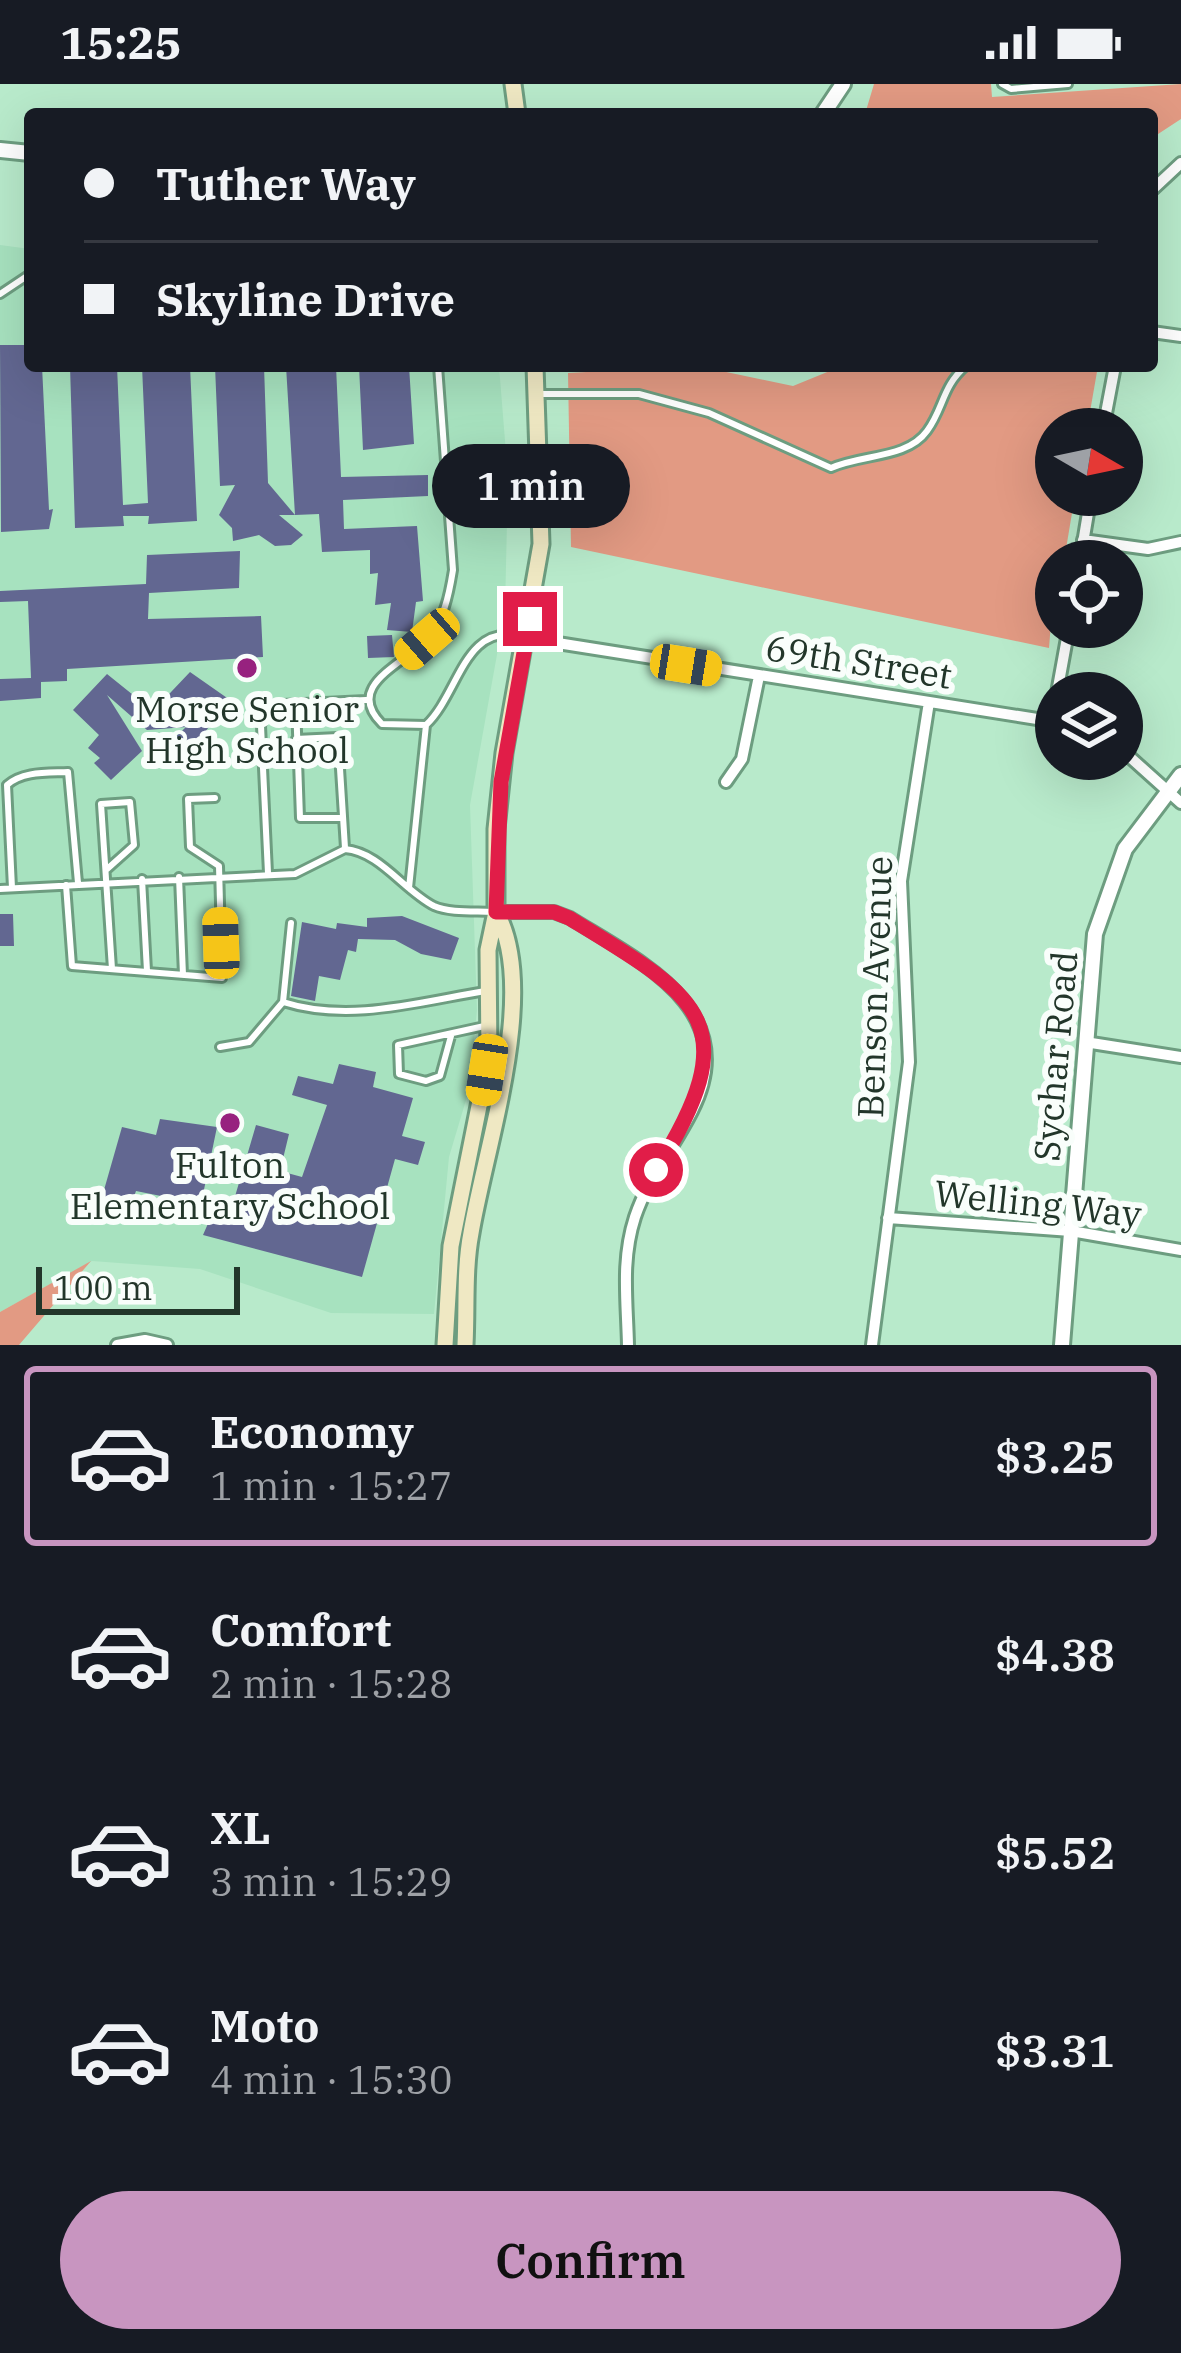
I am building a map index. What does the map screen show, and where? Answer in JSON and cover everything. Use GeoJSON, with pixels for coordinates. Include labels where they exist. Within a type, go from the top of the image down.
{"type":"FeatureCollection","features":[{"type":"Feature","properties":{"kind":"main road"},"geometry":{"type":"LineString","coordinates":[[445,1345],[451,1246],[480,1114],[489,1025],[488,950],[496,912],[501,782],[542,530],[535,372]]}},
{"type":"Feature","properties":{"kind":"main road"},"geometry":{"type":"LineString","coordinates":[[464,1345],[469,1240],[508,1052],[509,935],[496,912]]}},
{"type":"Feature","properties":{"kind":"street"},"geometry":{"type":"LineString","coordinates":[[1158,185],[1181,164]]}},
{"type":"Feature","properties":{"kind":"street"},"geometry":{"type":"LineString","coordinates":[[1107,408],[1114,372]]}},
{"type":"Feature","properties":{"kind":"street"},"geometry":{"type":"LineString","coordinates":[[1083,540],[1087,516]]}},
{"type":"Feature","properties":{"kind":"street"},"geometry":{"type":"LineString","coordinates":[[1143,548],[1181,542]]}},
{"type":"Feature","properties":{"kind":"street","name":"69th Street"},"geometry":{"type":"LineString","coordinates":[[526,638],[1035,718]]}},
{"type":"Feature","properties":{"kind":"street"},"geometry":{"type":"LineString","coordinates":[[726,782],[742,759],[759,676]]}},
{"type":"Feature","properties":{"kind":"street","name":"Benson Avenue"},"geometry":{"type":"LineString","coordinates":[[872,1345],[909,1062],[902,881],[929,702]]}},
{"type":"Feature","properties":{"kind":"street"},"geometry":{"type":"LineString","coordinates":[[1143,769],[1181,803]]}},
{"type":"Feature","properties":{"kind":"street"},"geometry":{"type":"LineString","coordinates":[[1167,791],[1181,775]]}},
{"type":"Feature","properties":{"kind":"street","name":"Sychar Road"},"geometry":{"type":"LineString","coordinates":[[1062,1345],[1090,963],[1110,880],[1167,791]]}},
{"type":"Feature","properties":{"kind":"street"},"geometry":{"type":"LineString","coordinates":[[496,912],[554,912],[569,918],[662,976],[687,1004],[700,1032],[705,1067],[700,1091],[648,1186],[628,1242],[628,1345]]}},
{"type":"Feature","properties":{"kind":"street"},"geometry":{"type":"LineString","coordinates":[[1085,1042],[1181,1058]]}},
{"type":"Feature","properties":{"kind":"street","name":"Welling Way"},"geometry":{"type":"LineString","coordinates":[[888,1218],[1071,1231],[1181,1250]]}},
{"type":"Feature","properties":{"kind":"street"},"geometry":{"type":"LineString","coordinates":[[117,1345],[145,1340],[167,1345]]}},
{"type":"Feature","properties":{"kind":"lane"},"geometry":{"type":"LineString","coordinates":[[1002,84],[1011,89],[1068,84]]}},
{"type":"Feature","properties":{"kind":"lane"},"geometry":{"type":"LineString","coordinates":[[367,700],[377,680],[427,639],[449,594],[453,570],[438,372]]}},
{"type":"Feature","properties":{"kind":"lane"},"geometry":{"type":"LineString","coordinates":[[537,394],[638,394],[709,413],[831,468],[858,455],[892,455],[926,433],[946,382],[958,372]]}},
{"type":"Feature","properties":{"kind":"lane","name":"69th Street"},"geometry":{"type":"LineString","coordinates":[[426,724],[443,706],[480,641],[496,632],[526,638]]}},
{"type":"Feature","properties":{"kind":"lane"},"geometry":{"type":"LineString","coordinates":[[268,873],[260,726],[265,713],[296,703],[367,700]]}},
{"type":"Feature","properties":{"kind":"lane"},"geometry":{"type":"LineString","coordinates":[[367,700],[382,724],[426,724],[409,889]]}},
{"type":"Feature","properties":{"kind":"lane"},"geometry":{"type":"LineString","coordinates":[[296,703],[300,818],[341,818]]}},
{"type":"Feature","properties":{"kind":"lane"},"geometry":{"type":"LineString","coordinates":[[296,739],[338,737],[345,849]]}},
{"type":"Feature","properties":{"kind":"lane"},"geometry":{"type":"LineString","coordinates":[[12,888],[7,785],[17,777],[50,772],[68,772],[78,884]]}},
{"type":"Feature","properties":{"kind":"lane"},"geometry":{"type":"LineString","coordinates":[[66,884],[71,966],[222,977],[218,866],[190,847],[188,799],[215,798]]}},
{"type":"Feature","properties":{"kind":"lane"},"geometry":{"type":"LineString","coordinates":[[106,870],[134,845],[130,802],[100,804],[112,969]]}},
{"type":"Feature","properties":{"kind":"lane"},"geometry":{"type":"LineString","coordinates":[[0,889],[305,872],[345,849],[370,855],[439,908],[496,912]]}},
{"type":"Feature","properties":{"kind":"lane"},"geometry":{"type":"LineString","coordinates":[[179,877],[183,975]]}},
{"type":"Feature","properties":{"kind":"lane"},"geometry":{"type":"LineString","coordinates":[[142,879],[147,972]]}},
{"type":"Feature","properties":{"kind":"lane"},"geometry":{"type":"LineString","coordinates":[[220,1047],[249,1042],[283,1002],[291,923]]}},
{"type":"Feature","properties":{"kind":"lane"},"geometry":{"type":"LineString","coordinates":[[283,1002],[320,1012],[372,1010],[489,990]]}},
{"type":"Feature","properties":{"kind":"lane"},"geometry":{"type":"LineString","coordinates":[[451,1036],[440,1076],[426,1082],[399,1074],[398,1045],[489,1025]]}},
{"type":"Feature","properties":{"kind":"shaded area"},"geometry":{"type":"Polygon","coordinates":[[[874,84],[991,84],[992,97],[1181,84],[1181,119],[1158,134],[1158,108],[867,108],[874,84]]]}},
{"type":"Feature","properties":{"kind":"shaded area","name":"Morse Senior High School"},"geometry":{"type":"Polygon","coordinates":[[[0,245],[24,248],[24,372],[499,372],[508,478],[505,610],[470,805],[477,1010],[469,1090],[449,1157],[434,1314],[331,1313],[200,1269],[92,1261],[0,1312],[0,245]]]}},
{"type":"Feature","properties":{"kind":"shaded area"},"geometry":{"type":"Polygon","coordinates":[[[726,372],[793,386],[827,372],[1097,372],[1091,408],[1035,408],[1035,516],[1072,516],[1068,540],[1035,540],[1035,645],[571,547],[568,373],[726,372]]]}},
{"type":"Feature","properties":{"kind":"shaded area"},"geometry":{"type":"Polygon","coordinates":[[[91,1261],[19,1345],[0,1345],[0,1312],[91,1261]]]}},
{"type":"Feature","properties":{"kind":"building"},"geometry":{"type":"Polygon","coordinates":[[[0,345],[24,345],[24,372],[42,372],[49,510],[53,509],[49,529],[1,532],[0,345]]]}},
{"type":"Feature","properties":{"kind":"building"},"geometry":{"type":"Polygon","coordinates":[[[70,372],[117,372],[123,505],[148,503],[142,372],[190,372],[197,521],[148,524],[149,516],[123,516],[124,526],[75,528],[70,372]]]}},
{"type":"Feature","properties":{"kind":"building"},"geometry":{"type":"Polygon","coordinates":[[[215,372],[264,372],[268,483],[295,515],[279,515],[303,535],[291,545],[275,546],[259,535],[233,541],[232,528],[219,515],[235,485],[220,486],[215,372]]]}},
{"type":"Feature","properties":{"kind":"building"},"geometry":{"type":"Polygon","coordinates":[[[286,372],[336,372],[341,477],[428,475],[428,496],[343,500],[344,529],[417,526],[423,601],[416,602],[412,632],[387,630],[391,603],[375,605],[378,573],[370,574],[370,550],[322,552],[319,514],[295,515],[286,372]]]}},
{"type":"Feature","properties":{"kind":"building"},"geometry":{"type":"Polygon","coordinates":[[[359,372],[409,372],[414,444],[363,450],[359,372]]]}},
{"type":"Feature","properties":{"kind":"building"},"geometry":{"type":"Polygon","coordinates":[[[240,551],[239,588],[149,593],[148,619],[261,616],[263,657],[67,669],[67,681],[41,682],[41,698],[0,701],[0,679],[31,678],[28,601],[0,602],[0,591],[146,584],[147,555],[240,551]]]}},
{"type":"Feature","properties":{"kind":"building"},"geometry":{"type":"Polygon","coordinates":[[[392,635],[394,657],[368,658],[367,636],[392,635]]]}},
{"type":"Feature","properties":{"kind":"building"},"geometry":{"type":"Polygon","coordinates":[[[190,672],[230,700],[205,732],[214,739],[204,751],[210,758],[195,773],[165,747],[186,727],[147,730],[107,695],[142,751],[111,780],[94,763],[100,758],[88,748],[99,735],[73,710],[107,674],[153,711],[190,672]]]}},
{"type":"Feature","properties":{"kind":"building"},"geometry":{"type":"Polygon","coordinates":[[[0,914],[13,914],[14,946],[0,946],[0,914]]]}},
{"type":"Feature","properties":{"kind":"building"},"geometry":{"type":"Polygon","coordinates":[[[402,916],[459,938],[451,960],[421,954],[395,940],[358,939],[356,952],[348,950],[340,980],[319,976],[315,1001],[291,996],[302,922],[336,929],[337,923],[367,927],[367,918],[402,916]]]}},
{"type":"Feature","properties":{"kind":"building"},"geometry":{"type":"Polygon","coordinates":[[[339,1064],[376,1072],[373,1087],[413,1098],[402,1136],[425,1142],[418,1165],[395,1159],[362,1277],[203,1235],[216,1205],[231,1210],[256,1125],[289,1134],[280,1171],[302,1177],[327,1105],[292,1095],[298,1076],[333,1084],[339,1064]]]}},
{"type":"Feature","properties":{"kind":"building"},"geometry":{"type":"Polygon","coordinates":[[[160,1119],[217,1127],[201,1204],[136,1191],[129,1211],[100,1204],[122,1127],[156,1135],[160,1119]]]}},
{"type":"Feature","properties":{"kind":"place","name":"Morse Senior High School"},"geometry":{"type":"Point","coordinates":[247,668]}},
{"type":"Feature","properties":{"kind":"place","name":"Fulton Elementary School"},"geometry":{"type":"Point","coordinates":[230,1123]}},
{"type":"Feature","properties":{"kind":"route"},"geometry":{"type":"LineString","coordinates":[[530,619],[504,753],[496,829],[496,912],[554,912],[569,918],[662,976],[687,1004],[704,1047],[704,1078],[690,1115],[656,1170]]}}]}
